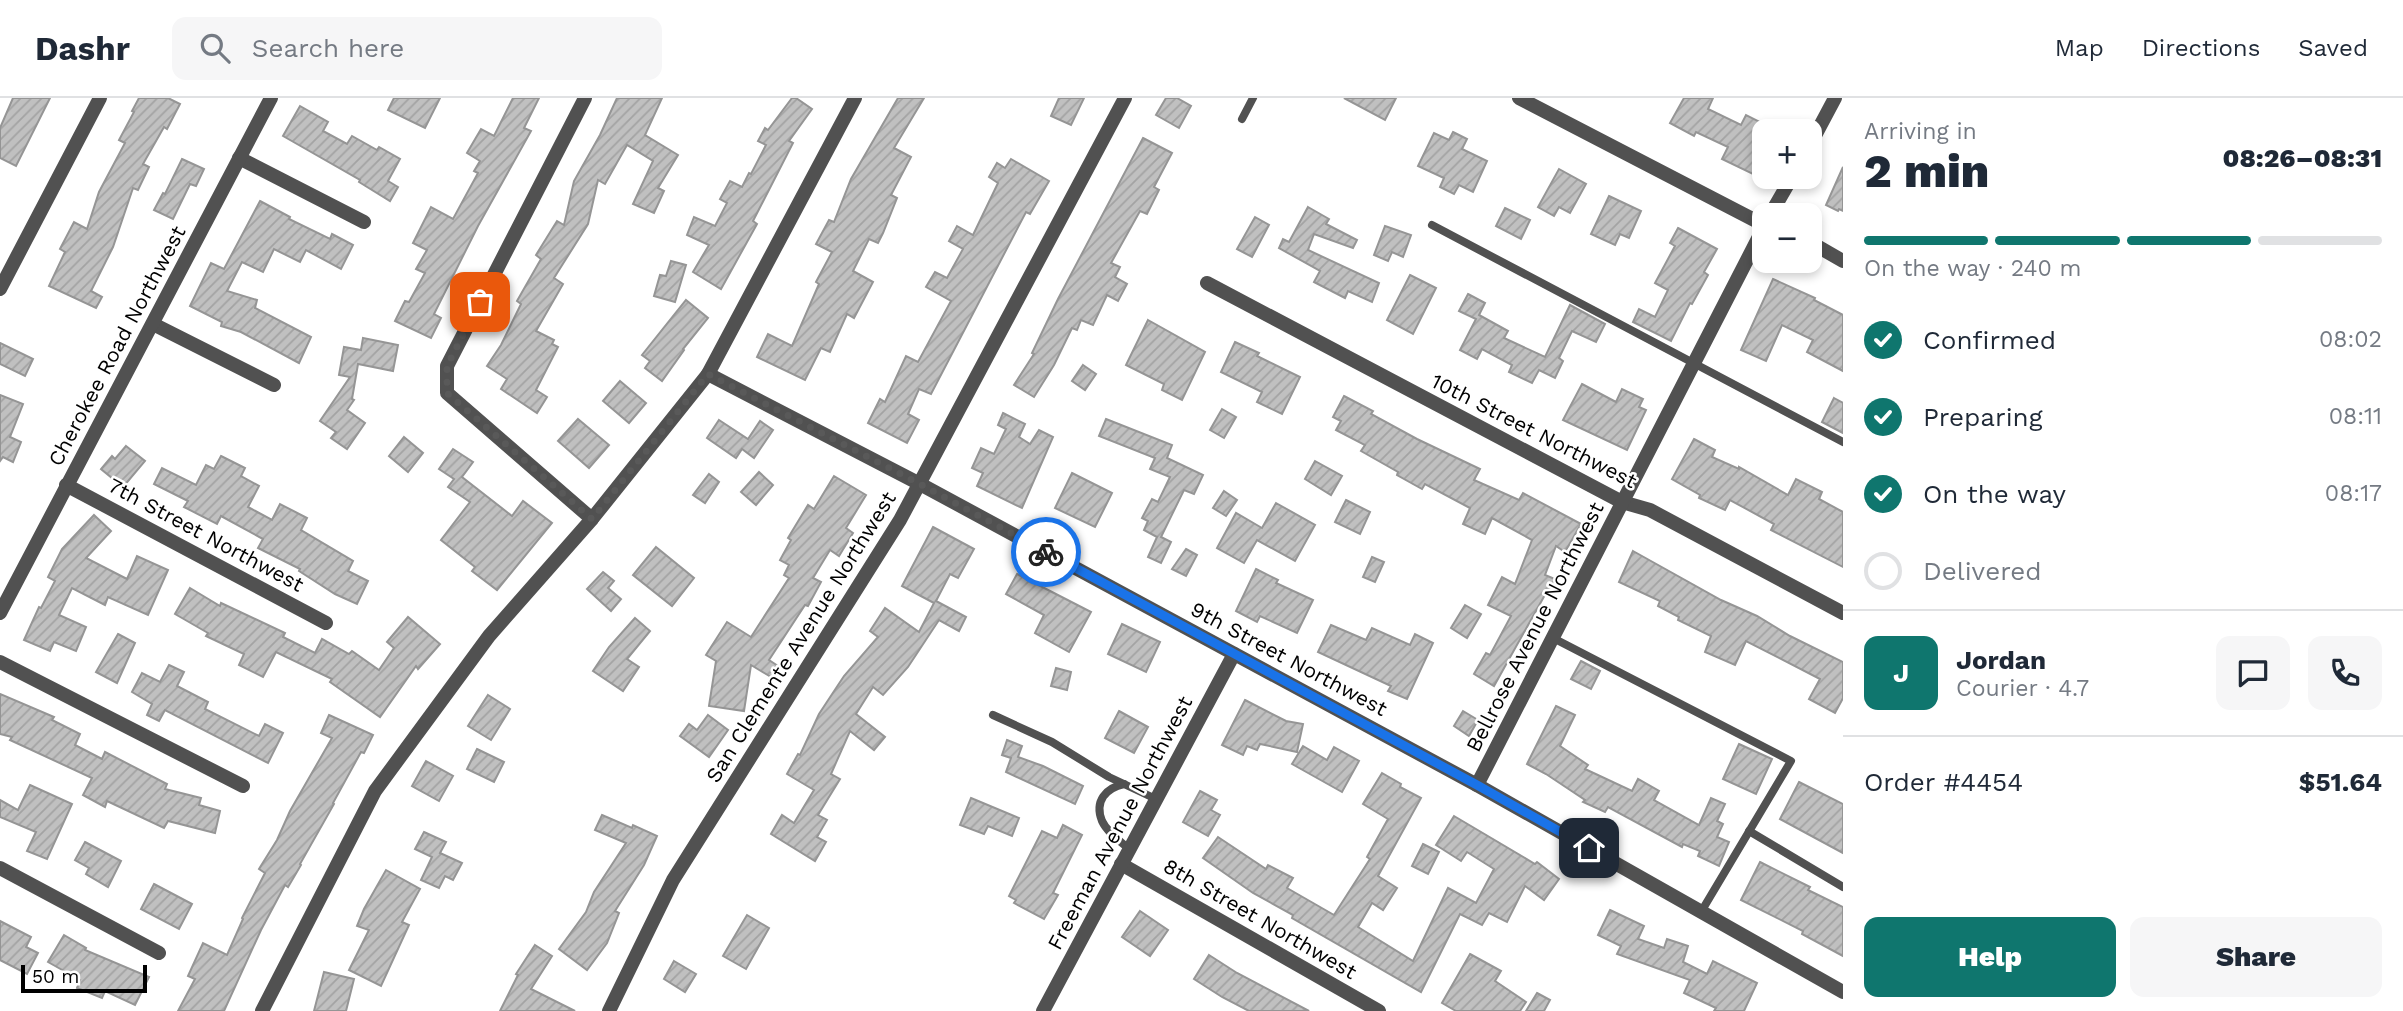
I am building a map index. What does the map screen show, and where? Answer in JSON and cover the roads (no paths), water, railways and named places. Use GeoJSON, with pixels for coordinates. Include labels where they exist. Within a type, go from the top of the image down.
{"type":"FeatureCollection","features":[{"type":"Feature","properties":{"kind":"street"},"geometry":{"type":"LineString","coordinates":[[0,289],[100,98]]}},
{"type":"Feature","properties":{"kind":"street","name":"Cherokee Road Northwest"},"geometry":{"type":"LineString","coordinates":[[0,613],[271,98]]}},
{"type":"Feature","properties":{"kind":"street"},"geometry":{"type":"LineString","coordinates":[[584,98],[447,366],[447,393],[592,519]]}},
{"type":"Feature","properties":{"kind":"street"},"geometry":{"type":"LineString","coordinates":[[262,1011],[374,791],[489,636],[592,519],[708,374],[855,98]]}},
{"type":"Feature","properties":{"kind":"street","name":"San Clemente Avenue Northwest"},"geometry":{"type":"LineString","coordinates":[[609,1011],[673,880],[900,520],[1125,98]]}},
{"type":"Feature","properties":{"kind":"street"},"geometry":{"type":"LineString","coordinates":[[1519,98],[1752,220]]}},
{"type":"Feature","properties":{"kind":"street"},"geometry":{"type":"LineString","coordinates":[[1822,122],[1835,98]]}},
{"type":"Feature","properties":{"kind":"street"},"geometry":{"type":"LineString","coordinates":[[239,158],[364,222]]}},
{"type":"Feature","properties":{"kind":"street","name":"Bellrose Avenue Northwest"},"geometry":{"type":"LineString","coordinates":[[1477,785],[1752,249]]}},
{"type":"Feature","properties":{"kind":"street"},"geometry":{"type":"LineString","coordinates":[[1822,249],[1843,261]]}},
{"type":"Feature","properties":{"kind":"street","name":"10th Street Northwest"},"geometry":{"type":"LineString","coordinates":[[1207,283],[1622,502],[1650,510],[1843,613]]}},
{"type":"Feature","properties":{"kind":"street"},"geometry":{"type":"LineString","coordinates":[[153,324],[274,385]]}},
{"type":"Feature","properties":{"kind":"street","name":"9th Street Northwest"},"geometry":{"type":"LineString","coordinates":[[708,374],[920,484],[1477,785],[1843,992]]}},
{"type":"Feature","properties":{"kind":"street","name":"7th Street Northwest"},"geometry":{"type":"LineString","coordinates":[[66,485],[326,623]]}},
{"type":"Feature","properties":{"kind":"street","name":"Freeman Avenue Northwest"},"geometry":{"type":"LineString","coordinates":[[1043,1011],[1234,654]]}},
{"type":"Feature","properties":{"kind":"street"},"geometry":{"type":"LineString","coordinates":[[0,662],[243,786]]}},
{"type":"Feature","properties":{"kind":"street","name":"8th Street Northwest"},"geometry":{"type":"LineString","coordinates":[[1121,863],[1379,1011]]}},
{"type":"Feature","properties":{"kind":"street"},"geometry":{"type":"LineString","coordinates":[[0,868],[159,953]]}},
{"type":"Feature","properties":{"kind":"lane"},"geometry":{"type":"LineString","coordinates":[[1242,119],[1253,98]]}},
{"type":"Feature","properties":{"kind":"lane"},"geometry":{"type":"LineString","coordinates":[[1432,225],[1843,442]]}},
{"type":"Feature","properties":{"kind":"lane"},"geometry":{"type":"LineString","coordinates":[[1553,638],[1791,761],[1701,912]]}},
{"type":"Feature","properties":{"kind":"lane"},"geometry":{"type":"LineString","coordinates":[[993,715],[1052,742],[1156,799]]}},
{"type":"Feature","properties":{"kind":"lane"},"geometry":{"type":"LineString","coordinates":[[1124,783],[1111,786],[1104,793],[1100,804],[1102,820],[1111,833],[1129,849]]}},
{"type":"Feature","properties":{"kind":"lane"},"geometry":{"type":"LineString","coordinates":[[1749,831],[1843,887]]}}]}
